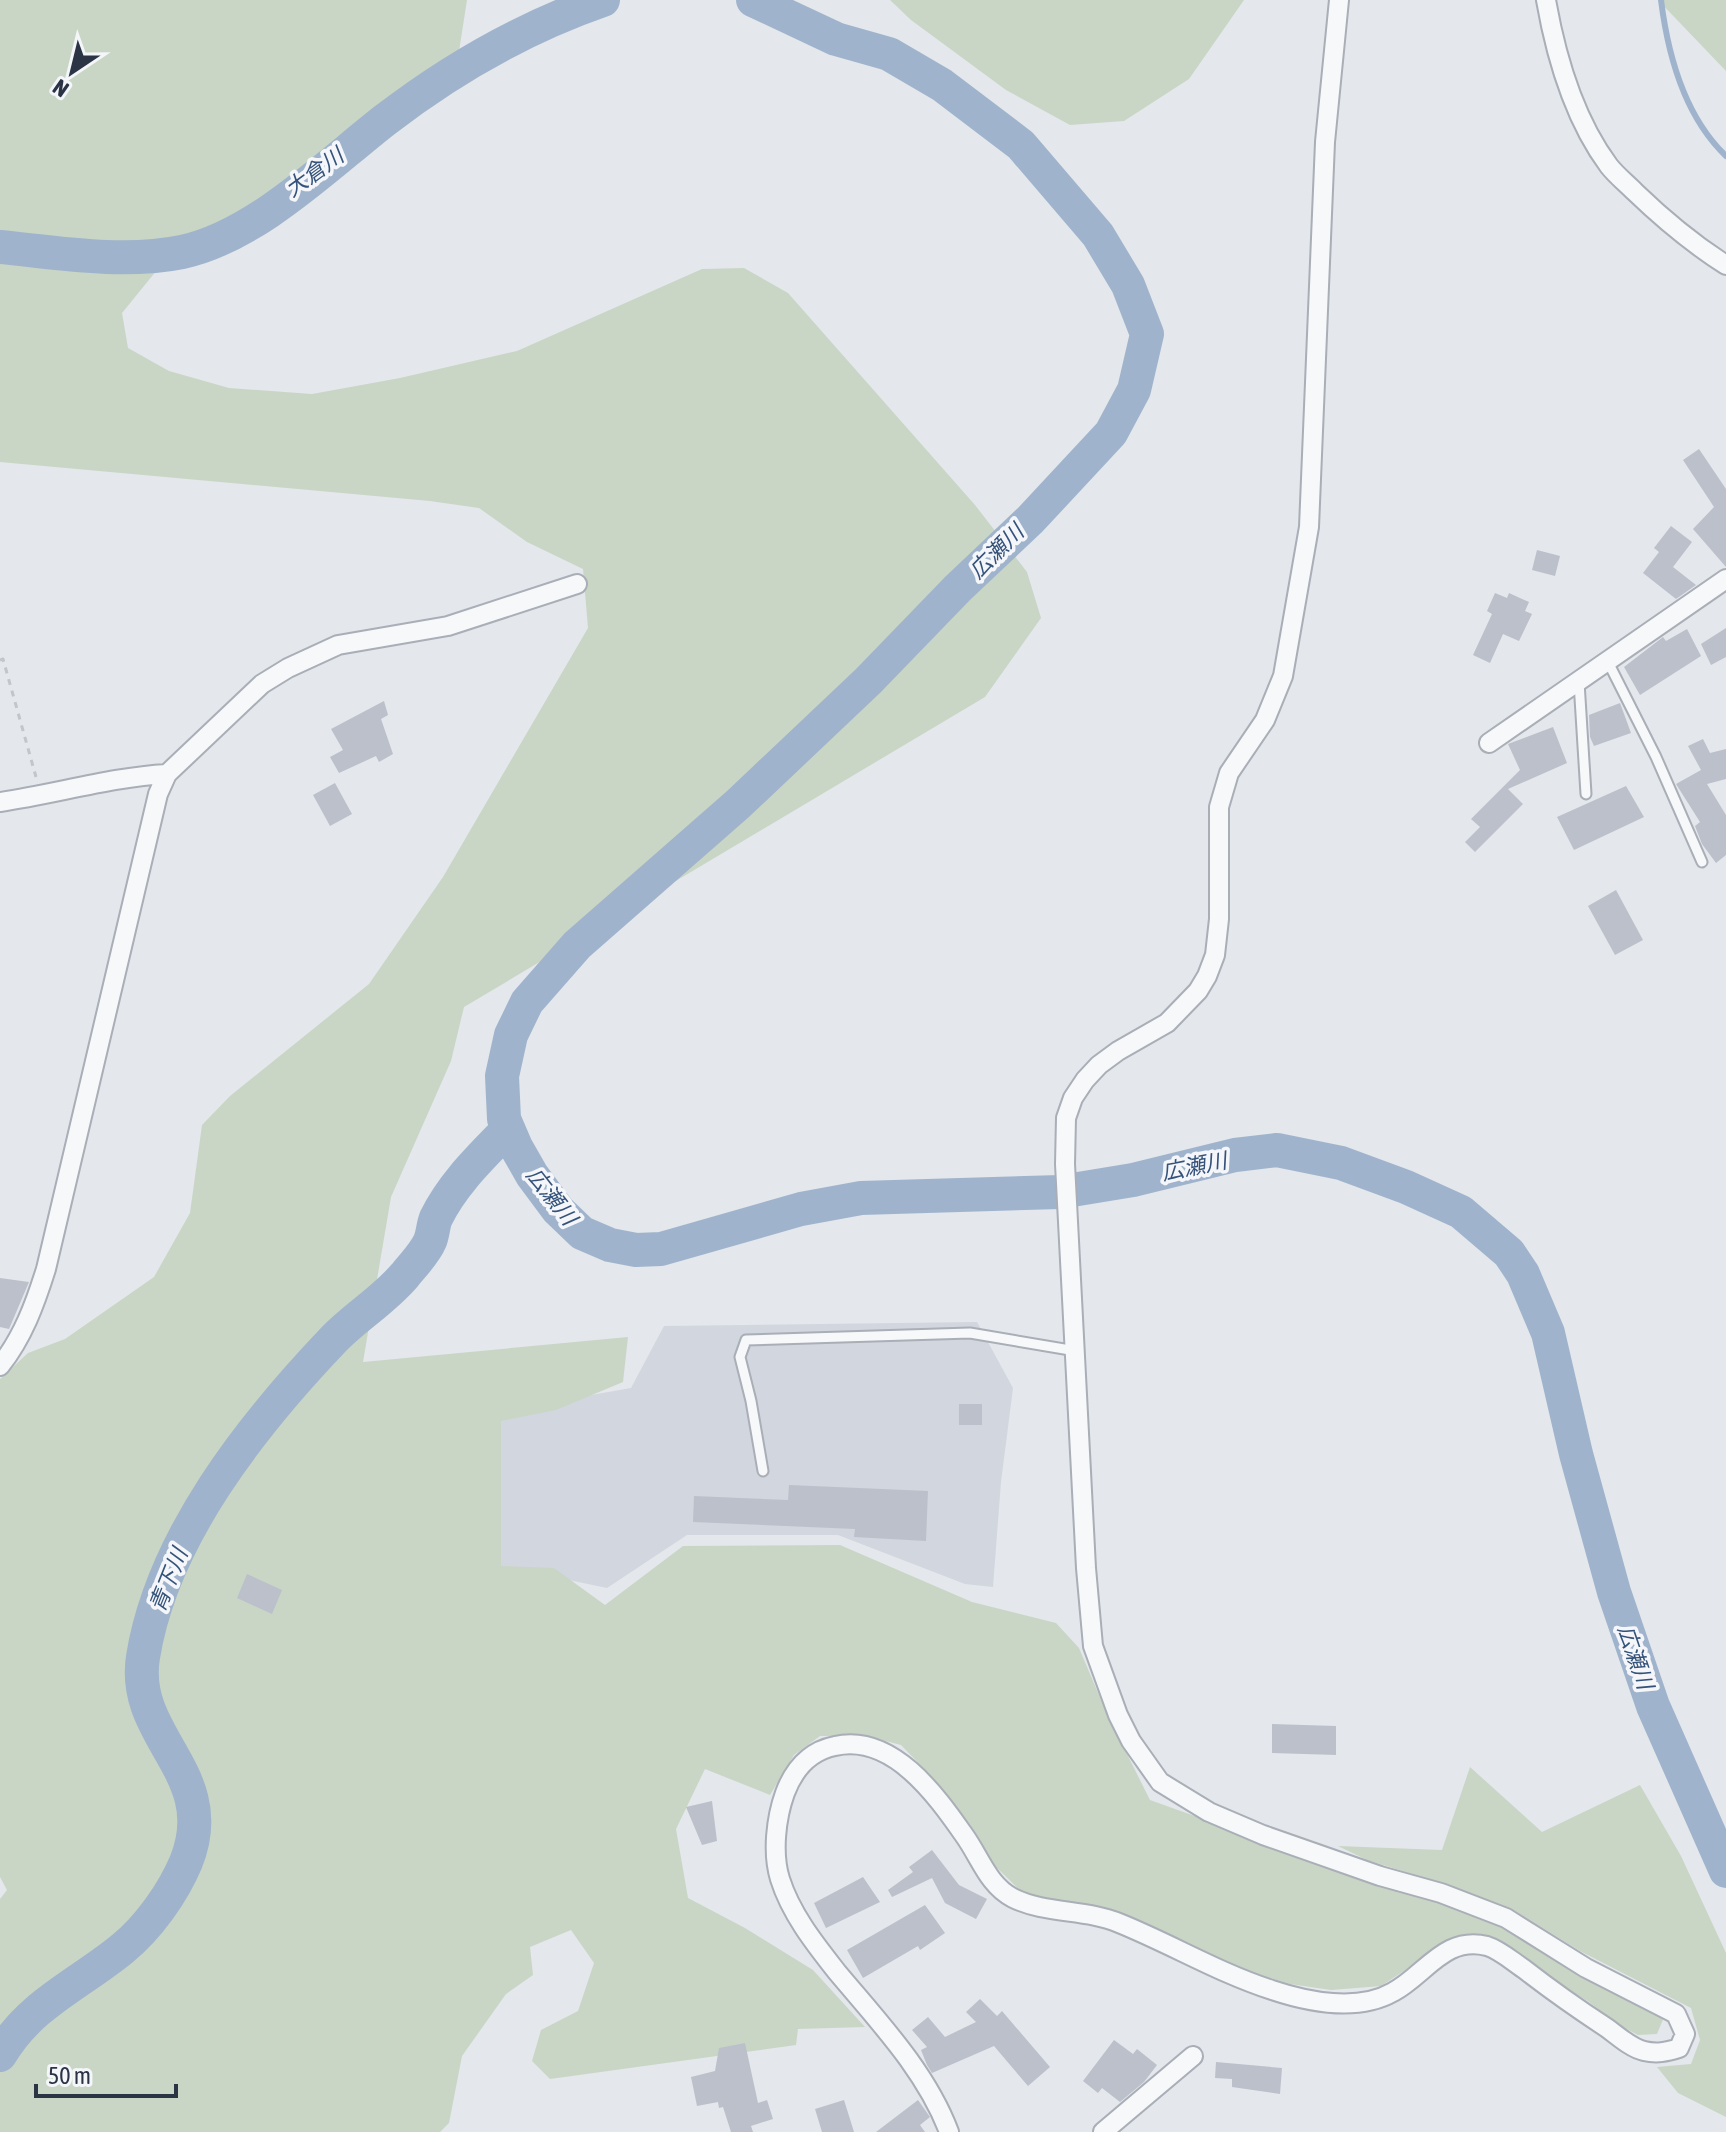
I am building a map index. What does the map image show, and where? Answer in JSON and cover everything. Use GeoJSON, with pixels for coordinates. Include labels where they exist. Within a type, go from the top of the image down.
{"type":"FeatureCollection","features":[{"type":"Feature","properties":{"kind":"street"},"geometry":{"type":"LineString","coordinates":[[949,2132],[942,2114],[906,2057],[818,1949],[794,1911],[779,1877],[776,1848],[778,1819],[785,1793],[796,1770],[815,1751],[839,1744],[868,1746],[887,1753],[914,1773],[965,1836],[990,1879],[1012,1897],[1115,1921],[1270,1990],[1330,2002],[1370,2000],[1393,1993],[1443,1953],[1468,1944],[1489,1946],[1639,2050],[1662,2054],[1679,2048],[1685,2034],[1676,2014],[1586,1968],[1506,1918],[1441,1893],[1380,1876],[1263,1835],[1209,1812],[1160,1782],[1131,1741],[1118,1715],[1093,1646],[1086,1568],[1065,1164],[1066,1118],[1073,1098],[1099,1065],[1167,1023],[1192,999],[1207,976],[1215,955],[1219,919],[1219,807],[1229,773],[1265,720],[1283,676],[1309,527],[1325,142],[1339,0]]}},
{"type":"Feature","properties":{"kind":"street"},"geometry":{"type":"LineString","coordinates":[[1546,0],[1553,41],[1586,130],[1611,169],[1665,221],[1726,265]]}},
{"type":"Feature","properties":{"kind":"street"},"geometry":{"type":"LineString","coordinates":[[1489,743],[1726,579]]}},
{"type":"Feature","properties":{"kind":"street"},"geometry":{"type":"LineString","coordinates":[[0,1366],[13,1350],[32,1311],[46,1269],[158,794],[167,774],[262,684],[301,662],[338,645],[448,626],[577,584]]}},
{"type":"Feature","properties":{"kind":"street"},"geometry":{"type":"LineString","coordinates":[[0,802],[143,775],[167,774]]}},
{"type":"Feature","properties":{"kind":"street"},"geometry":{"type":"LineString","coordinates":[[1103,2132],[1193,2056]]}},
{"type":"Feature","properties":{"kind":"lane"},"geometry":{"type":"LineString","coordinates":[[1608,662],[1656,757],[1702,862]]}},
{"type":"Feature","properties":{"kind":"lane"},"geometry":{"type":"LineString","coordinates":[[1579,682],[1586,794]]}},
{"type":"Feature","properties":{"kind":"lane"},"geometry":{"type":"LineString","coordinates":[[763,1471],[740,1357],[746,1340],[970,1333],[1076,1351]]}},
{"type":"Feature","properties":{"kind":"path"},"geometry":{"type":"LineString","coordinates":[[0,660],[3,659],[42,796]]}},
{"type":"Feature","properties":{"kind":"shaded area"},"geometry":{"type":"Polygon","coordinates":[[[977,1322],[1013,1388],[1001,1482],[993,1587],[965,1584],[838,1535],[687,1535],[607,1588],[483,1562],[496,1412],[631,1388],[664,1326],[977,1322]]]}},
{"type":"Feature","properties":{"kind":"green space"},"geometry":{"type":"Polygon","coordinates":[[[0,0],[467,0],[455,77],[430,106],[364,157],[157,270],[122,313],[128,348],[169,371],[229,388],[312,394],[400,378],[517,351],[702,269],[744,268],[788,293],[975,505],[1027,572],[1041,618],[985,697],[464,1007],[451,1061],[391,1197],[363,1362],[628,1337],[623,1382],[556,1410],[501,1421],[501,1566],[554,1568],[605,1605],[683,1546],[840,1545],[972,1602],[1056,1623],[1079,1648],[1107,1714],[1150,1800],[1345,1870],[1428,1896],[1498,1924],[1602,1987],[1651,2007],[1664,2017],[1657,2034],[1638,2035],[1619,2025],[1523,1960],[1440,1947],[1381,1986],[1331,1990],[1290,1984],[1236,1968],[1103,1912],[1022,1892],[995,1866],[935,1780],[901,1745],[867,1736],[820,1736],[794,1755],[770,1795],[705,1769],[676,1829],[688,1898],[745,1928],[813,1970],[865,2027],[798,2029],[796,2045],[550,2079],[532,2061],[541,2030],[578,2011],[594,1963],[571,1930],[530,1947],[533,1975],[506,1994],[462,2056],[449,2123],[440,2132],[0,2132],[0,1899],[7,1890],[0,1877],[0,1379],[28,1353],[65,1339],[154,1277],[190,1213],[202,1125],[230,1096],[369,984],[443,877],[588,628],[583,569],[527,542],[479,508],[0,462],[0,0]]]}},
{"type":"Feature","properties":{"kind":"green space"},"geometry":{"type":"Polygon","coordinates":[[[890,0],[1244,0],[1189,79],[1124,121],[1070,125],[1006,90],[911,20],[890,0]]]}},
{"type":"Feature","properties":{"kind":"green space"},"geometry":{"type":"Polygon","coordinates":[[[1658,0],[1726,0],[1726,71],[1658,0]]]}},
{"type":"Feature","properties":{"kind":"green space"},"geometry":{"type":"Polygon","coordinates":[[[1470,1767],[1542,1832],[1640,1785],[1681,1856],[1726,1953],[1726,2117],[1678,2093],[1657,2067],[1691,2064],[1700,2040],[1691,2008],[1580,1951],[1517,1912],[1454,1887],[1367,1860],[1338,1846],[1442,1850],[1470,1767]]]}},
{"type":"Feature","properties":{"kind":"building"},"geometry":{"type":"Polygon","coordinates":[[[1699,449],[1726,489],[1726,567],[1693,529],[1714,507],[1683,460],[1699,449]]]}},
{"type":"Feature","properties":{"kind":"building"},"geometry":{"type":"Polygon","coordinates":[[[1671,526],[1692,542],[1673,567],[1696,585],[1676,599],[1643,573],[1659,552],[1654,548],[1671,526]]]}},
{"type":"Feature","properties":{"kind":"building"},"geometry":{"type":"Polygon","coordinates":[[[1537,550],[1560,556],[1555,576],[1532,570],[1537,550]]]}},
{"type":"Feature","properties":{"kind":"building"},"geometry":{"type":"Polygon","coordinates":[[[1495,593],[1507,598],[1509,593],[1529,602],[1525,611],[1532,614],[1519,641],[1503,634],[1490,663],[1473,655],[1492,614],[1487,611],[1495,593]]]}},
{"type":"Feature","properties":{"kind":"building"},"geometry":{"type":"Polygon","coordinates":[[[1726,628],[1726,657],[1711,665],[1701,644],[1726,628]]]}},
{"type":"Feature","properties":{"kind":"building"},"geometry":{"type":"Polygon","coordinates":[[[1687,629],[1701,656],[1640,695],[1624,667],[1663,637],[1666,641],[1687,629]]]}},
{"type":"Feature","properties":{"kind":"building"},"geometry":{"type":"Polygon","coordinates":[[[384,701],[388,715],[381,719],[393,754],[379,762],[376,756],[339,773],[330,757],[343,750],[331,729],[384,701]]]}},
{"type":"Feature","properties":{"kind":"building"},"geometry":{"type":"Polygon","coordinates":[[[1620,703],[1631,733],[1594,746],[1590,737],[1589,715],[1620,703]]]}},
{"type":"Feature","properties":{"kind":"building"},"geometry":{"type":"Polygon","coordinates":[[[1553,727],[1567,763],[1508,789],[1523,804],[1475,852],[1465,842],[1480,827],[1471,819],[1520,770],[1508,744],[1553,727]]]}},
{"type":"Feature","properties":{"kind":"building"},"geometry":{"type":"Polygon","coordinates":[[[1703,739],[1710,753],[1726,749],[1726,779],[1707,784],[1726,815],[1726,855],[1716,863],[1702,844],[1695,826],[1700,822],[1676,784],[1701,770],[1688,746],[1703,739]]]}},
{"type":"Feature","properties":{"kind":"building"},"geometry":{"type":"Polygon","coordinates":[[[335,783],[352,814],[330,826],[313,795],[335,783]]]}},
{"type":"Feature","properties":{"kind":"building"},"geometry":{"type":"Polygon","coordinates":[[[1626,786],[1644,817],[1574,850],[1557,817],[1626,786]]]}},
{"type":"Feature","properties":{"kind":"building"},"geometry":{"type":"Polygon","coordinates":[[[1616,890],[1643,940],[1615,955],[1588,906],[1616,890]]]}},
{"type":"Feature","properties":{"kind":"building"},"geometry":{"type":"Polygon","coordinates":[[[0,1278],[29,1282],[9,1329],[0,1327],[0,1278]]]}},
{"type":"Feature","properties":{"kind":"building"},"geometry":{"type":"Polygon","coordinates":[[[959,1404],[982,1404],[982,1425],[959,1425],[959,1404]]]}},
{"type":"Feature","properties":{"kind":"building"},"geometry":{"type":"Polygon","coordinates":[[[789,1485],[928,1491],[926,1541],[854,1537],[855,1529],[693,1522],[694,1496],[788,1500],[789,1485]]]}},
{"type":"Feature","properties":{"kind":"building"},"geometry":{"type":"Polygon","coordinates":[[[247,1574],[282,1590],[272,1614],[237,1598],[247,1574]]]}},
{"type":"Feature","properties":{"kind":"building"},"geometry":{"type":"Polygon","coordinates":[[[1272,1724],[1336,1726],[1336,1755],[1272,1753],[1272,1724]]]}},
{"type":"Feature","properties":{"kind":"building"},"geometry":{"type":"Polygon","coordinates":[[[712,1801],[717,1841],[702,1845],[686,1807],[712,1801]]]}},
{"type":"Feature","properties":{"kind":"building"},"geometry":{"type":"Polygon","coordinates":[[[932,1850],[959,1885],[987,1899],[976,1919],[945,1903],[932,1878],[892,1897],[888,1890],[913,1872],[909,1867],[932,1850]]]}},
{"type":"Feature","properties":{"kind":"building"},"geometry":{"type":"Polygon","coordinates":[[[863,1877],[880,1902],[826,1928],[814,1903],[863,1877]]]}},
{"type":"Feature","properties":{"kind":"building"},"geometry":{"type":"Polygon","coordinates":[[[925,1905],[945,1933],[920,1950],[918,1946],[863,1978],[847,1950],[925,1905]]]}},
{"type":"Feature","properties":{"kind":"building"},"geometry":{"type":"Polygon","coordinates":[[[980,1999],[997,2016],[1002,2011],[1050,2067],[1028,2086],[994,2046],[932,2073],[927,2065],[921,2050],[927,2047],[912,2030],[928,2017],[945,2037],[976,2022],[966,2012],[980,1999]]]}},
{"type":"Feature","properties":{"kind":"building"},"geometry":{"type":"Polygon","coordinates":[[[1114,2040],[1133,2054],[1137,2049],[1157,2065],[1144,2082],[1120,2102],[1102,2088],[1098,2093],[1083,2081],[1114,2040]]]}},
{"type":"Feature","properties":{"kind":"building"},"geometry":{"type":"Polygon","coordinates":[[[745,2043],[758,2103],[767,2100],[773,2119],[751,2126],[753,2132],[731,2132],[723,2107],[719,2108],[718,2102],[697,2106],[691,2077],[715,2071],[719,2048],[745,2043]]]}},
{"type":"Feature","properties":{"kind":"building"},"geometry":{"type":"Polygon","coordinates":[[[1216,2062],[1282,2068],[1280,2094],[1232,2087],[1232,2079],[1215,2078],[1216,2062]]]}},
{"type":"Feature","properties":{"kind":"building"},"geometry":{"type":"Polygon","coordinates":[[[844,2100],[854,2132],[822,2132],[815,2109],[844,2100]]]}},
{"type":"Feature","properties":{"kind":"building"},"geometry":{"type":"Polygon","coordinates":[[[918,2100],[930,2117],[920,2125],[925,2132],[876,2132],[918,2100]]]}},
{"type":"Feature","properties":{"kind":"waterway","name":"大倉川"},"geometry":{"type":"LineString","coordinates":[[0,247],[137,257],[182,252],[210,244],[237,231],[289,197],[385,120],[462,67],[545,23],[603,0]]}},
{"type":"Feature","properties":{"kind":"waterway","name":"広瀬川"},"geometry":{"type":"LineString","coordinates":[[753,0],[836,39],[889,54],[942,85],[1021,145],[1098,235],[1128,285],[1147,334],[1134,390],[1111,433],[1030,520],[958,588],[868,681],[738,804],[577,945],[527,1002],[511,1035],[502,1076],[504,1119],[516,1147],[558,1210],[582,1233],[610,1245],[636,1250],[661,1249],[801,1209],[861,1198],[1060,1192],[1133,1180],[1235,1155],[1277,1150],[1341,1163],[1461,1212],[1509,1253],[1523,1274],[1548,1333],[1576,1454],[1614,1592],[1653,1706],[1726,1871]]}},
{"type":"Feature","properties":{"kind":"waterway"},"geometry":{"type":"LineString","coordinates":[[1661,0],[1668,42],[1680,84],[1699,123],[1726,156]]}},
{"type":"Feature","properties":{"kind":"waterway","name":"青下川"},"geometry":{"type":"LineString","coordinates":[[0,2055],[12,2037],[40,2009],[122,1949],[141,1931],[167,1898],[186,1862],[194,1831],[193,1804],[185,1779],[149,1711],[143,1685],[143,1657],[153,1613],[169,1569],[190,1527],[242,1446],[302,1373],[419,1259],[431,1238],[436,1218],[451,1193],[508,1129]]}}]}
